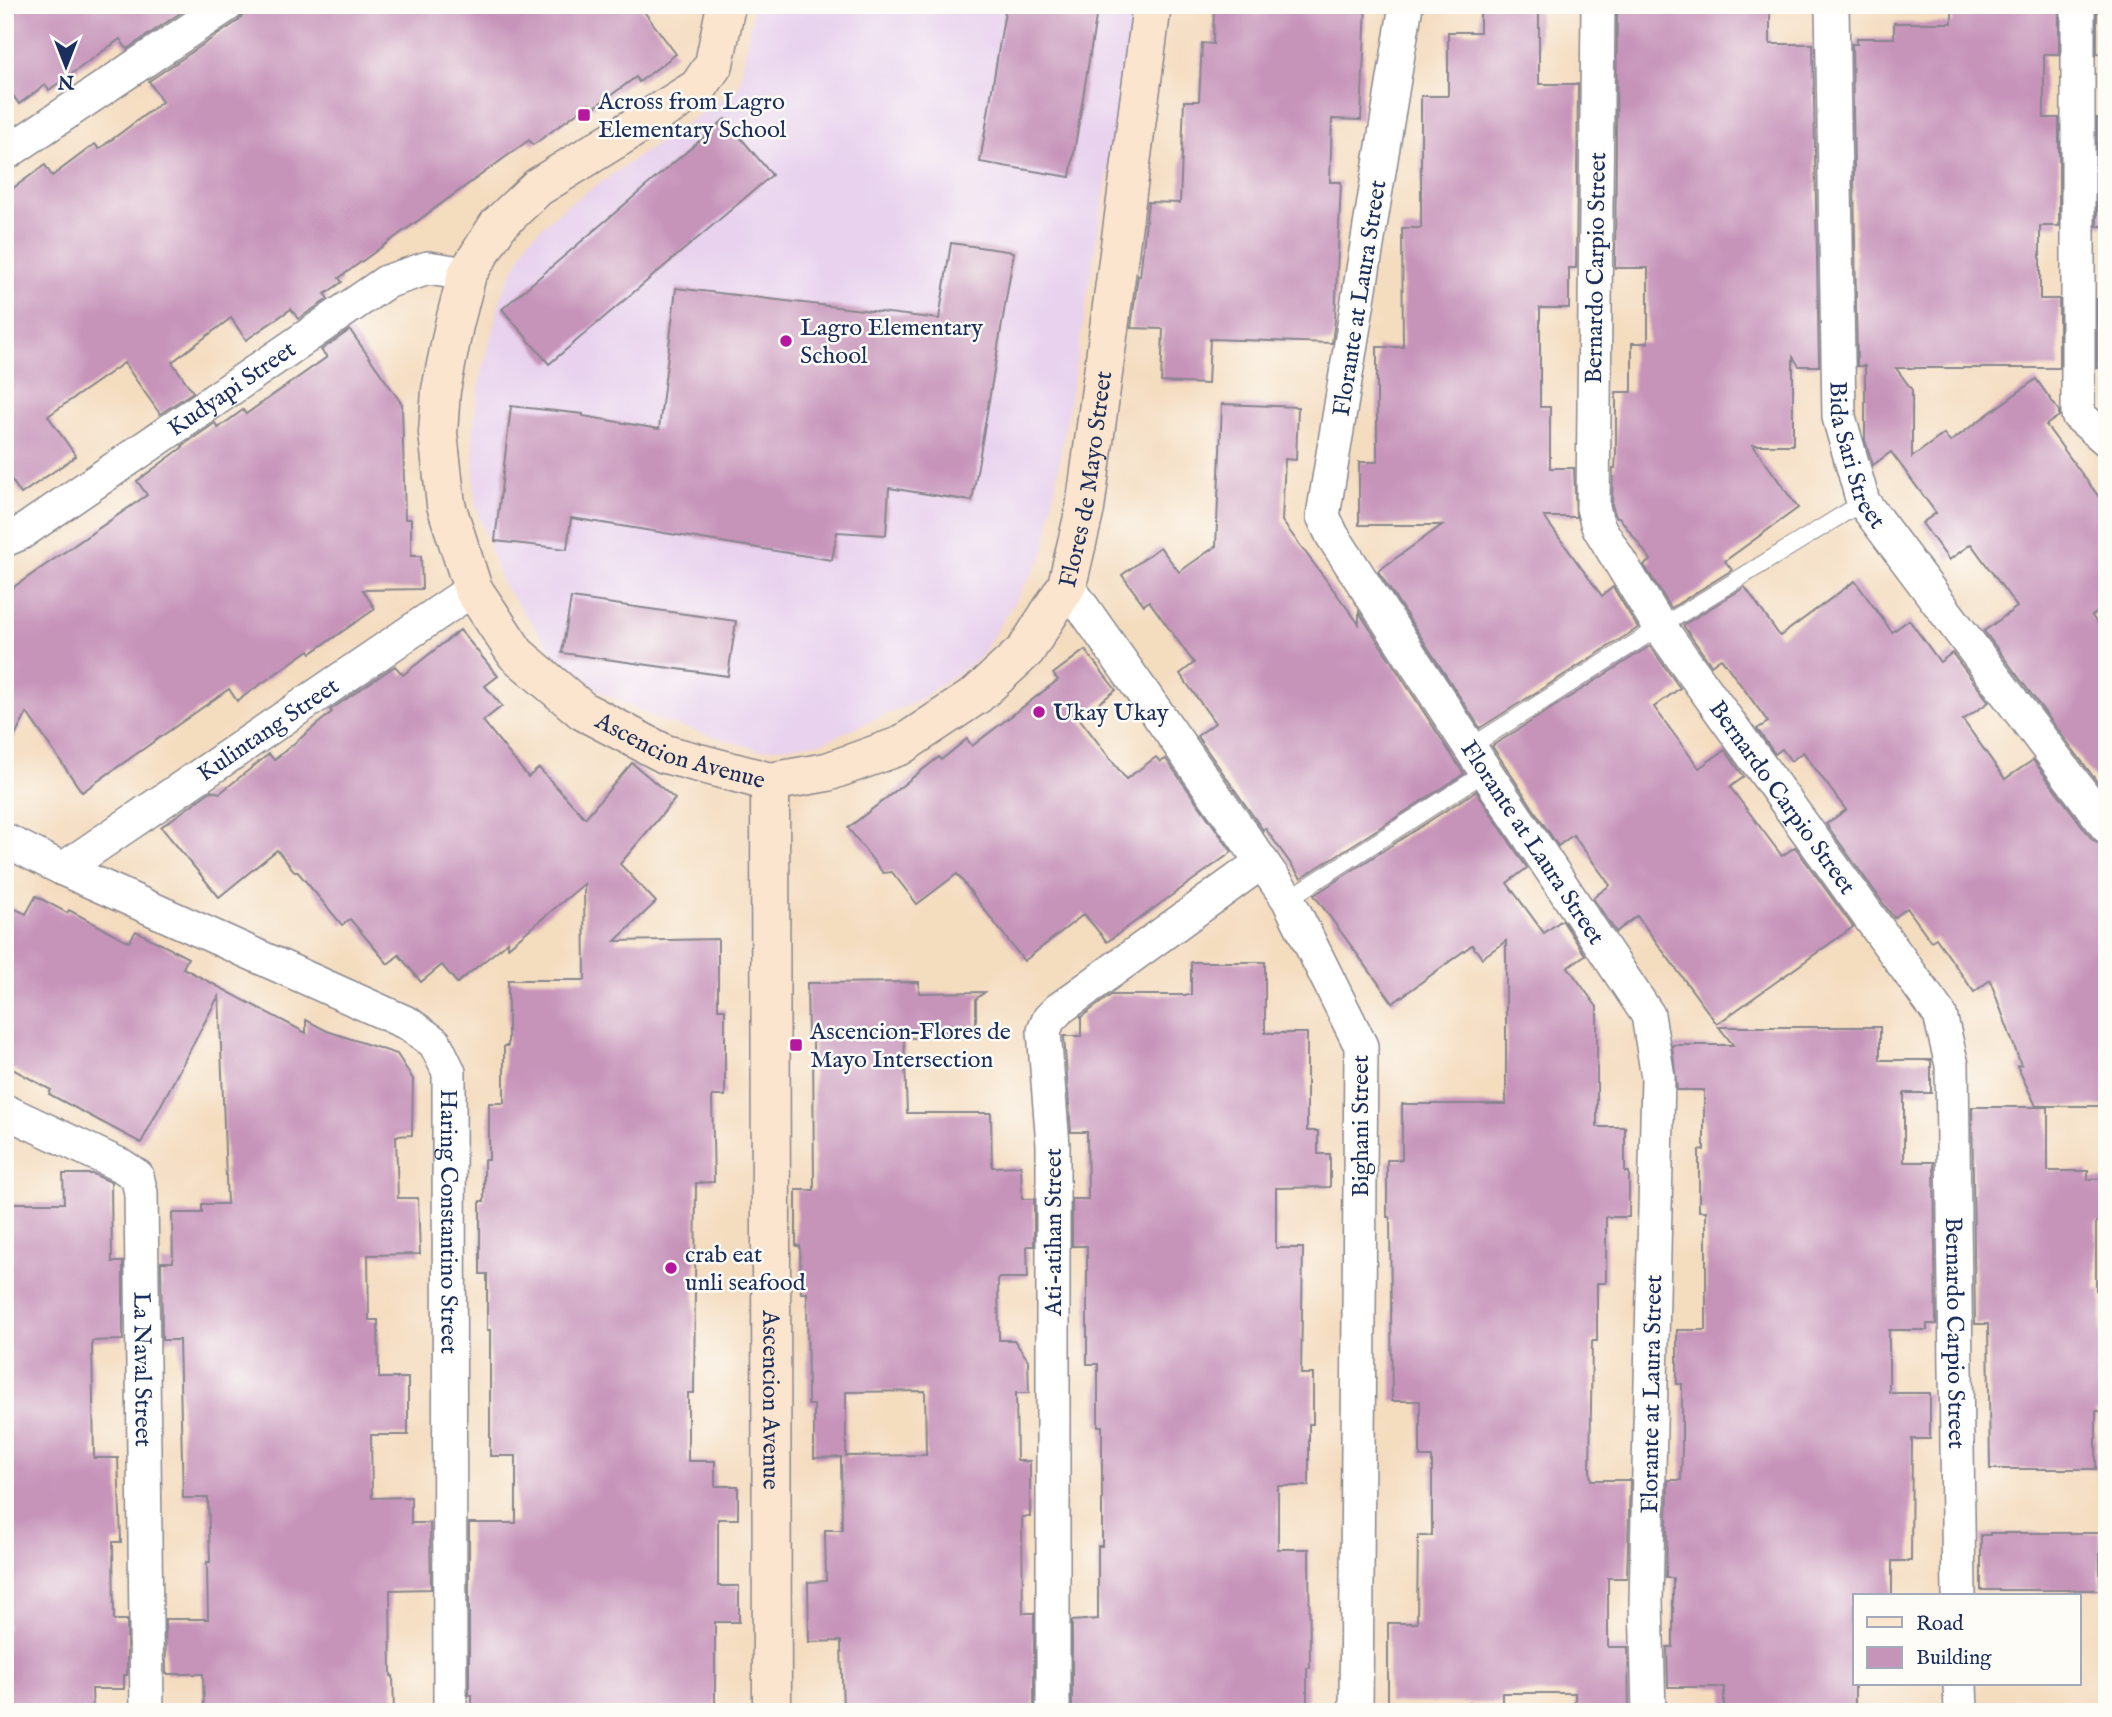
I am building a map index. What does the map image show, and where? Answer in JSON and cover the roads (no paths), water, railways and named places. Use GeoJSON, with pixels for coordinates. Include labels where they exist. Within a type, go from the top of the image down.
{"type":"FeatureCollection","features":[{"type":"Feature","properties":{"kind":"street"},"geometry":{"type":"LineString","coordinates":[[5,154],[227,5]]}},
{"type":"Feature","properties":{"kind":"street","name":"Ascencion Avenue"},"geometry":{"type":"LineString","coordinates":[[726,5],[714,64],[698,88],[538,187],[498,225],[467,274],[441,390],[438,433],[446,505],[473,589],[516,654],[583,711],[665,754],[770,782],[772,1712]]}},
{"type":"Feature","properties":{"kind":"street","name":"Flores de Mayo Street"},"geometry":{"type":"LineString","coordinates":[[770,782],[827,772],[900,747],[977,695],[1026,650],[1068,585],[1085,509],[1153,5]]}},
{"type":"Feature","properties":{"kind":"street","name":"Florante at Laura Street"},"geometry":{"type":"LineString","coordinates":[[1406,5],[1323,516],[1332,535],[1648,1015],[1658,1077],[1646,1601],[1649,1712]]}},
{"type":"Feature","properties":{"kind":"street","name":"Bernardo Carpio Street"},"geometry":{"type":"LineString","coordinates":[[1598,5],[1593,508],[1598,526],[1660,627],[1940,1015],[1952,1065],[1959,1594]]}},
{"type":"Feature","properties":{"kind":"street","name":"Bida Sari Street"},"geometry":{"type":"LineString","coordinates":[[1832,5],[1839,417],[1863,502],[2107,827]]}},
{"type":"Feature","properties":{"kind":"street"},"geometry":{"type":"LineString","coordinates":[[2078,5],[2078,415],[2107,440]]}},
{"type":"Feature","properties":{"kind":"street","name":"Kudyapi Street"},"geometry":{"type":"LineString","coordinates":[[5,540],[21,533],[386,282],[428,268],[467,274]]}},
{"type":"Feature","properties":{"kind":"street","name":"Bighani Street"},"geometry":{"type":"LineString","coordinates":[[1068,585],[1288,899],[1361,1046],[1356,1712]]}},
{"type":"Feature","properties":{"kind":"street","name":"Kulintang Street"},"geometry":{"type":"LineString","coordinates":[[63,869],[473,589]]}},
{"type":"Feature","properties":{"kind":"street","name":"Haring Constantino Street"},"geometry":{"type":"LineString","coordinates":[[5,840],[63,869],[409,1024],[435,1043],[449,1072],[450,1712]]}},
{"type":"Feature","properties":{"kind":"street","name":"Ati-atihan Street"},"geometry":{"type":"LineString","coordinates":[[1053,1712],[1053,1145],[1044,1031],[1049,1019],[1059,1009],[1262,862]]}},
{"type":"Feature","properties":{"kind":"street","name":"La Naval Street"},"geometry":{"type":"LineString","coordinates":[[5,1111],[138,1176],[141,1193],[147,1712]]}},
{"type":"Feature","properties":{"kind":"street"},"geometry":{"type":"LineString","coordinates":[[1960,1686],[1961,1712]]}},
{"type":"Feature","properties":{"kind":"lane"},"geometry":{"type":"LineString","coordinates":[[1288,899],[1660,627],[1863,502]]}},
{"type":"Feature","properties":{"kind":"place","name":"Across from Lagro Elementary School"},"geometry":{"type":"Point","coordinates":[584,115]}},
{"type":"Feature","properties":{"kind":"place","name":"Lagro Elementary School"},"geometry":{"type":"Point","coordinates":[786,341]}},
{"type":"Feature","properties":{"kind":"place","name":"Ukay Ukay"},"geometry":{"type":"Point","coordinates":[1039,712]}},
{"type":"Feature","properties":{"kind":"place","name":"Ascencion–Flores de Mayo Intersection"},"geometry":{"type":"Point","coordinates":[796,1045]}},
{"type":"Feature","properties":{"kind":"place","name":"crab eat unli seafood"},"geometry":{"type":"Point","coordinates":[671,1268]}}]}
